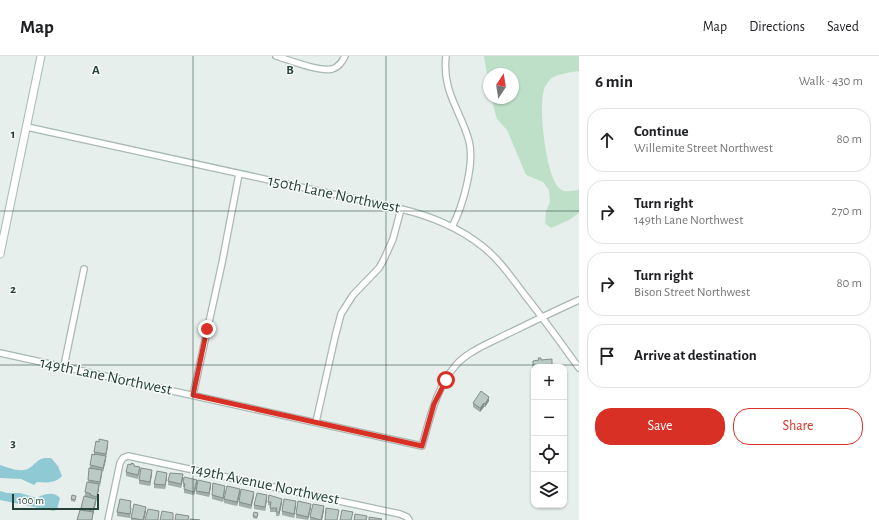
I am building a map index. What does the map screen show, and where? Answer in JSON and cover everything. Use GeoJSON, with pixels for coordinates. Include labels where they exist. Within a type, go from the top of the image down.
{"type":"FeatureCollection","features":[{"type":"Feature","properties":{"kind":"main road"},"geometry":{"type":"LineString","coordinates":[[0,254],[3,226],[27,127],[41,56]]}},
{"type":"Feature","properties":{"kind":"street"},"geometry":{"type":"LineString","coordinates":[[276,56],[313,67],[331,69],[342,63],[345,57]]}},
{"type":"Feature","properties":{"kind":"street"},"geometry":{"type":"LineString","coordinates":[[446,56],[446,82],[451,98],[466,132],[471,151],[470,171],[456,219],[452,226]]}},
{"type":"Feature","properties":{"kind":"street","name":"150th Lane Northwest"},"geometry":{"type":"LineString","coordinates":[[27,127],[402,209],[428,216],[452,226],[498,260],[542,316],[579,368]]}},
{"type":"Feature","properties":{"kind":"street"},"geometry":{"type":"LineString","coordinates":[[193,395],[222,263],[239,174]]}},
{"type":"Feature","properties":{"kind":"street"},"geometry":{"type":"LineString","coordinates":[[316,422],[335,337],[342,314],[353,295],[379,268],[393,239],[402,209]]}},
{"type":"Feature","properties":{"kind":"street"},"geometry":{"type":"LineString","coordinates":[[64,366],[84,269]]}},
{"type":"Feature","properties":{"kind":"street"},"geometry":{"type":"LineString","coordinates":[[542,316],[579,300]]}},
{"type":"Feature","properties":{"kind":"street","name":"149th Lane Northwest"},"geometry":{"type":"LineString","coordinates":[[0,353],[422,446],[438,393],[456,365],[466,356],[487,344],[542,316]]}},
{"type":"Feature","properties":{"kind":"street","name":"149th Avenue Northwest"},"geometry":{"type":"LineString","coordinates":[[108,520],[120,463],[122,458],[128,456],[400,514],[408,519]]}},
{"type":"Feature","properties":{"kind":"green space"},"geometry":{"type":"Polygon","coordinates":[[[484,56],[579,56],[579,71],[558,75],[548,82],[543,95],[542,108],[544,139],[550,170],[554,181],[561,190],[579,190],[579,213],[569,220],[551,228],[545,223],[546,211],[550,202],[549,190],[543,182],[526,175],[507,130],[497,119],[493,104],[519,104],[519,68],[486,68],[484,56]]]}},
{"type":"Feature","properties":{"kind":"water"},"geometry":{"type":"Polygon","coordinates":[[[51,458],[58,466],[62,476],[57,480],[37,482],[34,485],[21,479],[0,478],[0,465],[16,470],[24,470],[31,467],[39,460],[51,458]]]}},
{"type":"Feature","properties":{"kind":"water"},"geometry":{"type":"Polygon","coordinates":[[[0,491],[7,493],[20,493],[37,498],[46,494],[55,494],[60,498],[57,509],[54,511],[0,500],[0,491]]]}},
{"type":"Feature","properties":{"kind":"building"},"geometry":{"type":"Polygon","coordinates":[[[538,358],[541,358],[541,360],[552,359],[552,364],[533,364],[533,361],[539,360],[538,358]]]}},
{"type":"Feature","properties":{"kind":"building"},"geometry":{"type":"Polygon","coordinates":[[[481,391],[489,397],[485,404],[484,403],[480,408],[473,403],[481,391]]]}},
{"type":"Feature","properties":{"kind":"building"},"geometry":{"type":"Polygon","coordinates":[[[99,439],[108,441],[106,454],[94,452],[96,441],[99,442],[99,439]]]}},
{"type":"Feature","properties":{"kind":"building"},"geometry":{"type":"Polygon","coordinates":[[[92,454],[106,456],[103,468],[90,465],[92,454]]]}},
{"type":"Feature","properties":{"kind":"building"},"geometry":{"type":"Polygon","coordinates":[[[131,463],[134,464],[134,466],[140,467],[138,475],[126,472],[128,464],[131,465],[131,463]]]}},
{"type":"Feature","properties":{"kind":"building"},"geometry":{"type":"Polygon","coordinates":[[[89,468],[102,470],[100,482],[88,480],[89,468]]]}},
{"type":"Feature","properties":{"kind":"building"},"geometry":{"type":"Polygon","coordinates":[[[141,468],[152,470],[150,482],[139,480],[141,468]]]}},
{"type":"Feature","properties":{"kind":"building"},"geometry":{"type":"Polygon","coordinates":[[[157,471],[167,473],[165,485],[154,484],[157,471]]]}},
{"type":"Feature","properties":{"kind":"building"},"geometry":{"type":"Polygon","coordinates":[[[170,473],[183,474],[181,484],[168,481],[170,473]]]}},
{"type":"Feature","properties":{"kind":"building"},"geometry":{"type":"Polygon","coordinates":[[[184,477],[197,480],[194,492],[184,489],[184,477]]]}},
{"type":"Feature","properties":{"kind":"building"},"geometry":{"type":"Polygon","coordinates":[[[198,480],[211,483],[209,493],[196,491],[198,480]]]}},
{"type":"Feature","properties":{"kind":"building"},"geometry":{"type":"Polygon","coordinates":[[[87,482],[99,484],[97,497],[85,492],[87,482]]]}},
{"type":"Feature","properties":{"kind":"building"},"geometry":{"type":"Polygon","coordinates":[[[213,483],[225,486],[223,498],[212,495],[213,483]]]}},
{"type":"Feature","properties":{"kind":"building"},"geometry":{"type":"Polygon","coordinates":[[[227,486],[240,489],[237,502],[224,499],[227,486]]]}},
{"type":"Feature","properties":{"kind":"building"},"geometry":{"type":"Polygon","coordinates":[[[241,489],[254,492],[251,505],[239,502],[241,489]]]}},
{"type":"Feature","properties":{"kind":"building"},"geometry":{"type":"Polygon","coordinates":[[[257,493],[267,495],[265,507],[254,505],[257,493]]]}},
{"type":"Feature","properties":{"kind":"building"},"geometry":{"type":"Polygon","coordinates":[[[72,495],[76,496],[75,500],[71,499],[72,495]]]}},
{"type":"Feature","properties":{"kind":"building"},"geometry":{"type":"Polygon","coordinates":[[[269,495],[282,499],[279,512],[276,512],[277,508],[270,508],[271,502],[268,502],[269,495]]]}},
{"type":"Feature","properties":{"kind":"building"},"geometry":{"type":"Polygon","coordinates":[[[84,496],[96,499],[93,511],[81,508],[84,496]]]}},
{"type":"Feature","properties":{"kind":"building"},"geometry":{"type":"Polygon","coordinates":[[[120,499],[131,501],[130,514],[117,512],[120,499]]]}},
{"type":"Feature","properties":{"kind":"building"},"geometry":{"type":"Polygon","coordinates":[[[284,499],[296,501],[294,514],[282,511],[284,499]]]}},
{"type":"Feature","properties":{"kind":"building"},"geometry":{"type":"Polygon","coordinates":[[[298,501],[311,504],[308,517],[296,514],[298,501]]]}},
{"type":"Feature","properties":{"kind":"building"},"geometry":{"type":"Polygon","coordinates":[[[134,504],[146,507],[143,520],[131,518],[134,504]]]}},
{"type":"Feature","properties":{"kind":"building"},"geometry":{"type":"Polygon","coordinates":[[[313,504],[324,506],[321,520],[310,517],[313,504]]]}},
{"type":"Feature","properties":{"kind":"building"},"geometry":{"type":"Polygon","coordinates":[[[326,508],[339,510],[337,520],[325,520],[326,508]]]}},
{"type":"Feature","properties":{"kind":"building"},"geometry":{"type":"Polygon","coordinates":[[[148,509],[159,511],[158,520],[145,520],[148,509]]]}},
{"type":"Feature","properties":{"kind":"building"},"geometry":{"type":"Polygon","coordinates":[[[80,510],[93,512],[92,520],[77,520],[80,510]]]}},
{"type":"Feature","properties":{"kind":"building"},"geometry":{"type":"Polygon","coordinates":[[[342,510],[353,512],[351,520],[340,520],[342,510]]]}},
{"type":"Feature","properties":{"kind":"building"},"geometry":{"type":"Polygon","coordinates":[[[162,511],[173,513],[173,520],[160,520],[162,511]]]}},
{"type":"Feature","properties":{"kind":"building"},"geometry":{"type":"Polygon","coordinates":[[[254,512],[258,513],[257,517],[253,516],[254,512]]]}},
{"type":"Feature","properties":{"kind":"building"},"geometry":{"type":"Polygon","coordinates":[[[176,514],[189,516],[188,520],[175,520],[176,514]]]}},
{"type":"Feature","properties":{"kind":"building"},"geometry":{"type":"Polygon","coordinates":[[[355,514],[367,516],[366,520],[354,520],[355,514]]]}},
{"type":"Feature","properties":{"kind":"building"},"geometry":{"type":"Polygon","coordinates":[[[369,517],[382,519],[369,520],[369,517]]]}},
{"type":"Feature","properties":{"kind":"route"},"geometry":{"type":"LineString","coordinates":[[207,329],[193,395],[422,446],[438,393],[446,380]]}}]}
